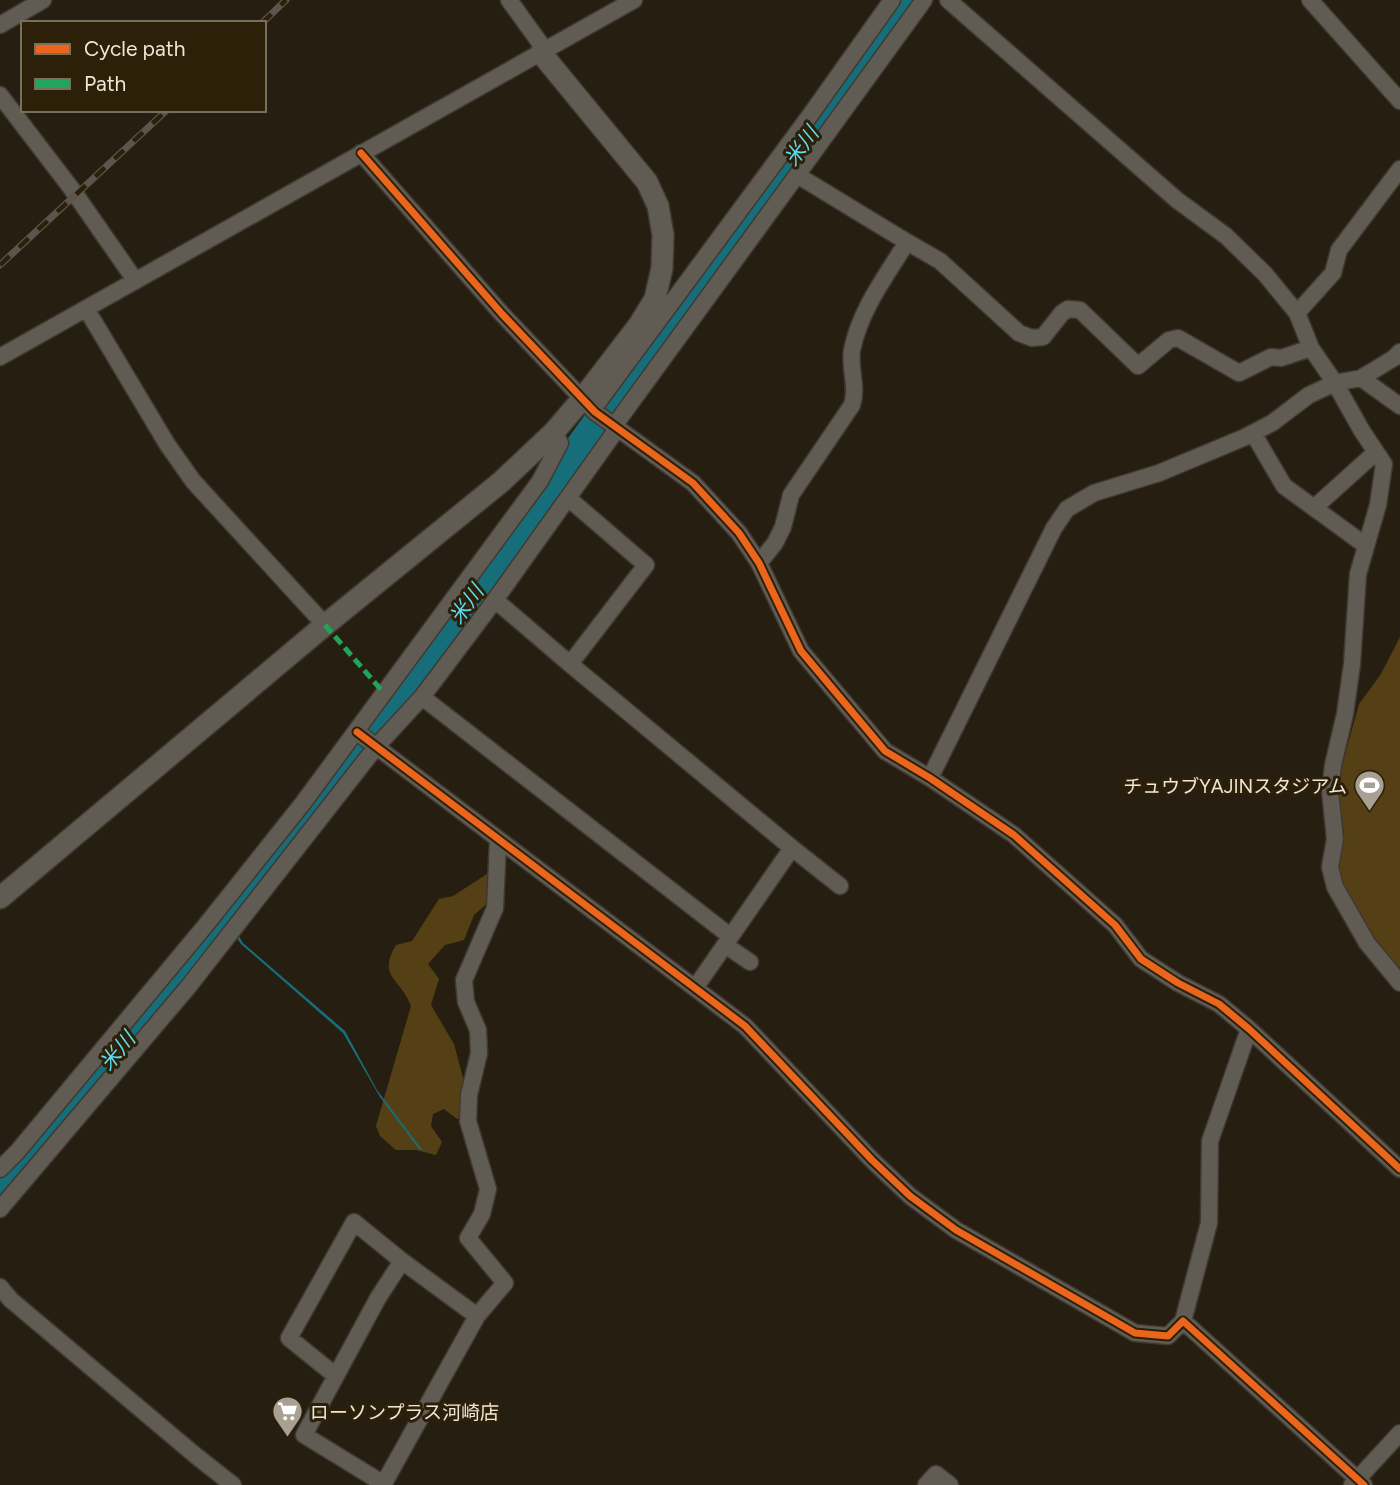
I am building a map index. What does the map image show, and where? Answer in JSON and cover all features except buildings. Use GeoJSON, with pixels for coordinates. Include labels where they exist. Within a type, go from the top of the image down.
{"type":"FeatureCollection","features":[{"type":"Feature","properties":{"kind":"street"},"geometry":{"type":"LineString","coordinates":[[509,0],[543,52],[647,182],[658,206],[663,234],[662,268],[655,299],[590,407]]}},
{"type":"Feature","properties":{"kind":"street"},"geometry":{"type":"LineString","coordinates":[[0,357],[634,0]]}},
{"type":"Feature","properties":{"kind":"street"},"geometry":{"type":"LineString","coordinates":[[0,898],[325,625],[501,482],[554,432],[590,407],[803,125],[892,0]]}},
{"type":"Feature","properties":{"kind":"street"},"geometry":{"type":"LineString","coordinates":[[0,1209],[189,986],[376,747],[422,696],[495,600],[568,498],[614,426],[924,0]]}},
{"type":"Feature","properties":{"kind":"street"},"geometry":{"type":"LineString","coordinates":[[948,0],[1177,200],[1226,236],[1265,274],[1297,313],[1311,348],[1384,464],[1378,505],[1358,574],[1352,664],[1329,791],[1335,839],[1330,867],[1335,887],[1367,943],[1400,983]]}},
{"type":"Feature","properties":{"kind":"street"},"geometry":{"type":"LineString","coordinates":[[1310,0],[1399,98]]}},
{"type":"Feature","properties":{"kind":"street"},"geometry":{"type":"LineString","coordinates":[[0,25],[33,3]]}},
{"type":"Feature","properties":{"kind":"street"},"geometry":{"type":"LineString","coordinates":[[0,95],[71,188],[135,280]]}},
{"type":"Feature","properties":{"kind":"street"},"geometry":{"type":"LineString","coordinates":[[361,153],[502,314],[590,407],[692,483],[739,533],[759,563],[801,651],[885,751],[1014,835],[1115,925],[1141,959],[1178,984],[1219,1004],[1400,1169]]}},
{"type":"Feature","properties":{"kind":"street"},"geometry":{"type":"LineString","coordinates":[[1297,313],[1333,272],[1339,250],[1400,169]]}},
{"type":"Feature","properties":{"kind":"street"},"geometry":{"type":"LineString","coordinates":[[797,175],[940,261],[1019,332],[1032,338],[1043,337],[1068,309],[1080,310],[1138,366],[1169,340],[1178,338],[1239,373],[1271,357],[1281,358],[1311,348]]}},
{"type":"Feature","properties":{"kind":"street"},"geometry":{"type":"LineString","coordinates":[[759,563],[775,543],[791,495],[852,405],[856,393],[852,354],[857,332],[869,303],[907,242]]}},
{"type":"Feature","properties":{"kind":"street"},"geometry":{"type":"LineString","coordinates":[[87,310],[167,444],[193,481],[325,625]]}},
{"type":"Feature","properties":{"kind":"street"},"geometry":{"type":"LineString","coordinates":[[930,778],[1054,528],[1067,509],[1094,493],[1159,473],[1253,433],[1272,424],[1309,396],[1335,383],[1361,378],[1400,352]]}},
{"type":"Feature","properties":{"kind":"street"},"geometry":{"type":"LineString","coordinates":[[1361,378],[1400,406]]}},
{"type":"Feature","properties":{"kind":"street"},"geometry":{"type":"LineString","coordinates":[[0,1169],[205,926],[356,732],[540,481],[561,443],[554,432]]}},
{"type":"Feature","properties":{"kind":"street"},"geometry":{"type":"LineString","coordinates":[[1253,433],[1284,486],[1365,545]]}},
{"type":"Feature","properties":{"kind":"street"},"geometry":{"type":"LineString","coordinates":[[1315,507],[1376,452]]}},
{"type":"Feature","properties":{"kind":"street"},"geometry":{"type":"LineString","coordinates":[[568,498],[646,565],[570,664]]}},
{"type":"Feature","properties":{"kind":"street"},"geometry":{"type":"LineString","coordinates":[[495,600],[840,886]]}},
{"type":"Feature","properties":{"kind":"street"},"geometry":{"type":"LineString","coordinates":[[422,696],[727,940],[750,962]]}},
{"type":"Feature","properties":{"kind":"street"},"geometry":{"type":"LineString","coordinates":[[356,732],[745,1026],[872,1160],[910,1196],[956,1230],[1135,1334],[1168,1336],[1183,1321],[1209,1223],[1210,1141],[1249,1029]]}},
{"type":"Feature","properties":{"kind":"street"},"geometry":{"type":"LineString","coordinates":[[402,1261],[378,1298],[304,1435],[384,1485],[477,1316],[505,1283],[468,1238],[482,1214],[488,1189],[468,1121],[469,1095],[479,1053],[478,1030],[467,1002],[464,981],[495,908],[498,840]]}},
{"type":"Feature","properties":{"kind":"street"},"geometry":{"type":"LineString","coordinates":[[695,988],[792,848]]}},
{"type":"Feature","properties":{"kind":"street"},"geometry":{"type":"LineString","coordinates":[[336,1376],[289,1338],[354,1222],[477,1316]]}},
{"type":"Feature","properties":{"kind":"street"},"geometry":{"type":"LineString","coordinates":[[0,1287],[11,1300],[233,1485]]}},
{"type":"Feature","properties":{"kind":"street"},"geometry":{"type":"LineString","coordinates":[[1183,1321],[1358,1483],[1400,1433]]}},
{"type":"Feature","properties":{"kind":"street"},"geometry":{"type":"LineString","coordinates":[[926,1485],[936,1474],[950,1485]]}},
{"type":"Feature","properties":{"kind":"shaded area","name":"チュウブYAJINスタジアム"},"geometry":{"type":"Polygon","coordinates":[[[1400,637],[1400,969],[1374,937],[1341,883],[1338,867],[1344,835],[1337,790],[1359,704],[1381,674],[1400,637]]]}},
{"type":"Feature","properties":{"kind":"shaded area"},"geometry":{"type":"Polygon","coordinates":[[[487,874],[488,903],[474,915],[464,940],[445,945],[428,964],[439,979],[431,1005],[454,1044],[466,1089],[463,1117],[457,1119],[444,1109],[433,1114],[431,1126],[442,1142],[436,1155],[416,1150],[396,1150],[380,1136],[376,1126],[411,1006],[389,971],[391,956],[396,945],[412,941],[439,899],[453,896],[487,874]]]}},
{"type":"Feature","properties":{"kind":"water"},"geometry":{"type":"Polygon","coordinates":[[[237,933],[243,943],[345,1031],[377,1090],[423,1151],[380,1097],[343,1033],[241,944],[235,935],[237,933]]]}},
{"type":"Feature","properties":{"kind":"waterway","name":"米川"},"geometry":{"type":"LineString","coordinates":[[0,1189],[104,1061],[201,951],[282,843],[395,701],[712,263],[813,133],[908,0]]}},
{"type":"Feature","properties":{"kind":"railway"},"geometry":{"type":"LineString","coordinates":[[264,21],[286,0]]}},
{"type":"Feature","properties":{"kind":"railway"},"geometry":{"type":"LineString","coordinates":[[0,265],[165,112]]}},
{"type":"Feature","properties":{"kind":"marked path"},"geometry":{"type":"LineString","coordinates":[[325,625],[383,692]]}},
{"type":"Feature","properties":{"kind":"cycle path"},"geometry":{"type":"LineString","coordinates":[[361,153],[502,314],[595,412],[693,483],[739,533],[759,563],[801,651],[885,751],[1014,835],[1115,925],[1141,959],[1178,983],[1219,1004],[1400,1169]]}},
{"type":"Feature","properties":{"kind":"cycle path"},"geometry":{"type":"LineString","coordinates":[[357,732],[745,1026],[872,1160],[910,1196],[956,1230],[1135,1333],[1168,1336],[1183,1321],[1364,1485]]}},
{"type":"Feature","properties":{"kind":"place","name":"チュウブYAJINスタジアム"},"geometry":{"type":"Point","coordinates":[1370,813]}},
{"type":"Feature","properties":{"kind":"place","name":"ローソンプラス河崎店"},"geometry":{"type":"Point","coordinates":[287,1439]}}]}
